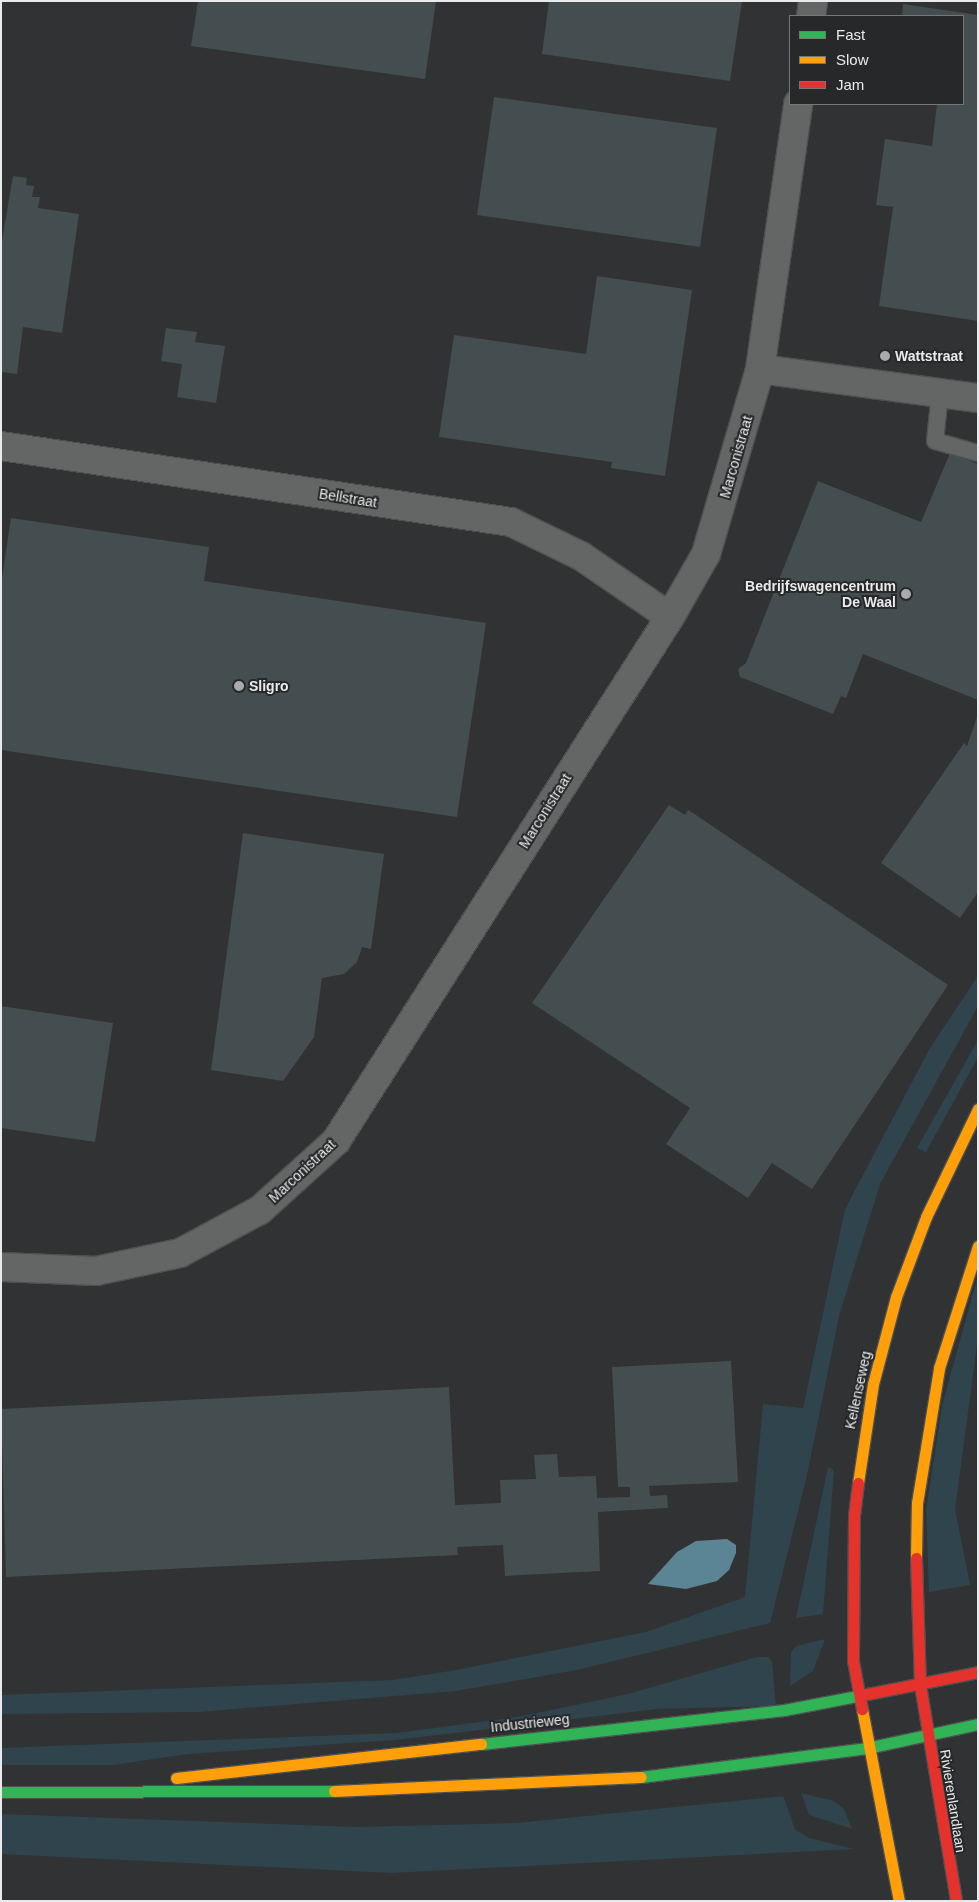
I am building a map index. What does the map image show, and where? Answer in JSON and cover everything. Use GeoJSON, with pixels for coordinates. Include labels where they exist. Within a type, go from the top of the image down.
{"type":"FeatureCollection","features":[{"type":"Feature","properties":{"kind":"main road","name":"Kellenseweg"},"geometry":{"type":"LineString","coordinates":[[867,1748],[858,1696],[851,1628],[852,1550],[873,1384],[911,1254],[978,1109]]}},
{"type":"Feature","properties":{"kind":"main road"},"geometry":{"type":"LineString","coordinates":[[920,1685],[915,1560],[922,1454],[949,1332],[978,1246]]}},
{"type":"Feature","properties":{"kind":"main road","name":"Industrieweg"},"geometry":{"type":"LineString","coordinates":[[83,1790],[710,1720],[920,1685],[978,1672]]}},
{"type":"Feature","properties":{"kind":"main road","name":"Rivierenlandlaan"},"geometry":{"type":"LineString","coordinates":[[920,1685],[956,1901]]}},
{"type":"Feature","properties":{"kind":"main road","name":"Industrieweg"},"geometry":{"type":"LineString","coordinates":[[1,1792],[83,1790],[244,1794],[405,1791],[662,1776],[867,1748],[978,1724]]}},
{"type":"Feature","properties":{"kind":"main road"},"geometry":{"type":"LineString","coordinates":[[867,1748],[899,1901]]}},
{"type":"Feature","properties":{"kind":"street"},"geometry":{"type":"LineString","coordinates":[[811,15],[813,1]]}},
{"type":"Feature","properties":{"kind":"street","name":"Marconistraat"},"geometry":{"type":"LineString","coordinates":[[1,1267],[96,1271],[180,1253],[260,1210],[336,1141],[670,617],[706,554],[760,369],[798,105]]}},
{"type":"Feature","properties":{"kind":"street"},"geometry":{"type":"LineString","coordinates":[[760,369],[978,398]]}},
{"type":"Feature","properties":{"kind":"street","name":"Bellstraat"},"geometry":{"type":"LineString","coordinates":[[1,446],[511,522],[581,556],[670,617]]}},
{"type":"Feature","properties":{"kind":"lane"},"geometry":{"type":"LineString","coordinates":[[940,393],[935,441],[978,453]]}},
{"type":"Feature","properties":{"kind":"shaded area"},"geometry":{"type":"Polygon","coordinates":[[[978,976],[978,1006],[880,1184],[839,1316],[807,1475],[770,1623],[577,1670],[456,1691],[199,1712],[1,1714],[1,1695],[393,1680],[456,1670],[646,1632],[745,1597],[763,1404],[803,1408],[845,1209],[930,1048],[978,976]]]}},
{"type":"Feature","properties":{"kind":"shaded area"},"geometry":{"type":"Polygon","coordinates":[[[978,1040],[978,1057],[926,1152],[917,1148],[978,1040]]]}},
{"type":"Feature","properties":{"kind":"shaded area"},"geometry":{"type":"Polygon","coordinates":[[[978,1275],[978,1338],[955,1509],[970,1585],[929,1592],[926,1510],[942,1406],[978,1275]]]}},
{"type":"Feature","properties":{"kind":"shaded area"},"geometry":{"type":"Polygon","coordinates":[[[828,1467],[834,1470],[823,1614],[796,1618],[828,1467]]]}},
{"type":"Feature","properties":{"kind":"shaded area"},"geometry":{"type":"Polygon","coordinates":[[[825,1639],[813,1671],[790,1686],[791,1652],[796,1646],[825,1639]]]}},
{"type":"Feature","properties":{"kind":"shaded area"},"geometry":{"type":"Polygon","coordinates":[[[757,1657],[769,1657],[772,1662],[776,1706],[657,1709],[395,1740],[188,1754],[113,1765],[1,1765],[1,1748],[396,1733],[517,1717],[628,1694],[757,1657]]]}},
{"type":"Feature","properties":{"kind":"shaded area"},"geometry":{"type":"Polygon","coordinates":[[[801,1793],[834,1801],[844,1809],[852,1829],[809,1815],[801,1793]]]}},
{"type":"Feature","properties":{"kind":"shaded area"},"geometry":{"type":"Polygon","coordinates":[[[783,1796],[795,1829],[809,1838],[854,1849],[392,1873],[1,1854],[1,1814],[356,1827],[517,1823],[783,1796]]]}},
{"type":"Feature","properties":{"kind":"water"},"geometry":{"type":"Polygon","coordinates":[[[727,1539],[736,1545],[736,1553],[729,1570],[717,1581],[686,1589],[648,1584],[677,1552],[696,1541],[727,1539]]]}},
{"type":"Feature","properties":{"kind":"building"},"geometry":{"type":"Polygon","coordinates":[[[198,1],[436,1],[425,79],[191,46],[198,1]]]}},
{"type":"Feature","properties":{"kind":"building"},"geometry":{"type":"Polygon","coordinates":[[[549,1],[742,1],[730,81],[542,54],[549,1]]]}},
{"type":"Feature","properties":{"kind":"building"},"geometry":{"type":"Polygon","coordinates":[[[903,4],[978,15],[978,321],[879,306],[893,207],[876,205],[885,139],[932,146],[937,105],[964,105],[964,15],[902,15],[903,4]]]}},
{"type":"Feature","properties":{"kind":"building"},"geometry":{"type":"Polygon","coordinates":[[[494,97],[717,128],[700,247],[477,215],[494,97]]]}},
{"type":"Feature","properties":{"kind":"building"},"geometry":{"type":"Polygon","coordinates":[[[13,176],[27,178],[26,185],[34,186],[32,197],[40,197],[38,208],[79,214],[62,333],[23,327],[17,374],[1,372],[1,246],[13,176]]]}},
{"type":"Feature","properties":{"kind":"building"},"geometry":{"type":"Polygon","coordinates":[[[597,276],[692,290],[665,476],[611,468],[612,462],[439,437],[454,335],[586,354],[597,276]]]}},
{"type":"Feature","properties":{"kind":"building"},"geometry":{"type":"Polygon","coordinates":[[[166,328],[197,332],[195,342],[225,346],[216,403],[177,397],[182,364],[161,361],[166,328]]]}},
{"type":"Feature","properties":{"kind":"building"},"geometry":{"type":"Polygon","coordinates":[[[950,453],[978,464],[978,700],[863,654],[846,698],[841,696],[833,714],[740,677],[738,669],[746,663],[818,481],[921,522],[950,453]]]}},
{"type":"Feature","properties":{"kind":"building","name":"Sligro"},"geometry":{"type":"Polygon","coordinates":[[[11,518],[209,547],[204,581],[486,623],[457,817],[1,750],[1,585],[11,518]]]}},
{"type":"Feature","properties":{"kind":"building"},"geometry":{"type":"Polygon","coordinates":[[[977,717],[978,892],[960,918],[881,863],[964,743],[967,746],[977,717]]]}},
{"type":"Feature","properties":{"kind":"building"},"geometry":{"type":"Polygon","coordinates":[[[669,805],[685,815],[688,810],[693,813],[948,985],[812,1189],[772,1163],[748,1198],[666,1144],[690,1108],[532,1003],[669,805]]]}},
{"type":"Feature","properties":{"kind":"building"},"geometry":{"type":"Polygon","coordinates":[[[243,833],[384,854],[371,949],[362,947],[357,962],[344,974],[322,978],[314,1037],[283,1081],[211,1070],[243,833]]]}},
{"type":"Feature","properties":{"kind":"building"},"geometry":{"type":"Polygon","coordinates":[[[1,1006],[113,1023],[95,1142],[1,1128],[1,1006]]]}},
{"type":"Feature","properties":{"kind":"building"},"geometry":{"type":"Polygon","coordinates":[[[731,1361],[738,1482],[649,1486],[650,1496],[667,1495],[668,1508],[598,1512],[600,1571],[505,1576],[503,1545],[457,1547],[458,1555],[6,1577],[1,1409],[449,1387],[455,1505],[501,1503],[500,1480],[536,1479],[534,1455],[557,1454],[559,1477],[596,1476],[597,1498],[630,1497],[630,1487],[618,1487],[612,1367],[731,1361]]]}},
{"type":"Feature","properties":{"kind":"traffic: fast"},"geometry":{"type":"LineString","coordinates":[[481,1744],[784,1710],[862,1695]]}},
{"type":"Feature","properties":{"kind":"traffic: fast"},"geometry":{"type":"LineString","coordinates":[[641,1777],[867,1748],[978,1724]]}},
{"type":"Feature","properties":{"kind":"traffic: fast"},"geometry":{"type":"LineString","coordinates":[[1,1792],[334,1791]]}},
{"type":"Feature","properties":{"kind":"traffic: slow"},"geometry":{"type":"LineString","coordinates":[[858,1483],[873,1384],[896,1297],[926,1217],[978,1109]]}},
{"type":"Feature","properties":{"kind":"traffic: slow"},"geometry":{"type":"LineString","coordinates":[[916,1558],[917,1503],[939,1368],[978,1246]]}},
{"type":"Feature","properties":{"kind":"traffic: slow"},"geometry":{"type":"LineString","coordinates":[[862,1709],[899,1901]]}},
{"type":"Feature","properties":{"kind":"traffic: slow"},"geometry":{"type":"LineString","coordinates":[[176,1778],[481,1744]]}},
{"type":"Feature","properties":{"kind":"traffic: slow"},"geometry":{"type":"LineString","coordinates":[[334,1791],[641,1777]]}},
{"type":"Feature","properties":{"kind":"traffic: jam"},"geometry":{"type":"LineString","coordinates":[[858,1483],[854,1514],[853,1661],[862,1709]]}},
{"type":"Feature","properties":{"kind":"traffic: jam"},"geometry":{"type":"LineString","coordinates":[[916,1558],[920,1685],[956,1901]]}},
{"type":"Feature","properties":{"kind":"traffic: jam"},"geometry":{"type":"LineString","coordinates":[[862,1695],[978,1672]]}},
{"type":"Feature","properties":{"kind":"place","name":"Wattstraat"},"geometry":{"type":"Point","coordinates":[885,356]}},
{"type":"Feature","properties":{"kind":"place","name":"Bedrijfswagencentrum De Waal"},"geometry":{"type":"Point","coordinates":[906,594]}},
{"type":"Feature","properties":{"kind":"place","name":"Sligro"},"geometry":{"type":"Point","coordinates":[239,686]}}]}
